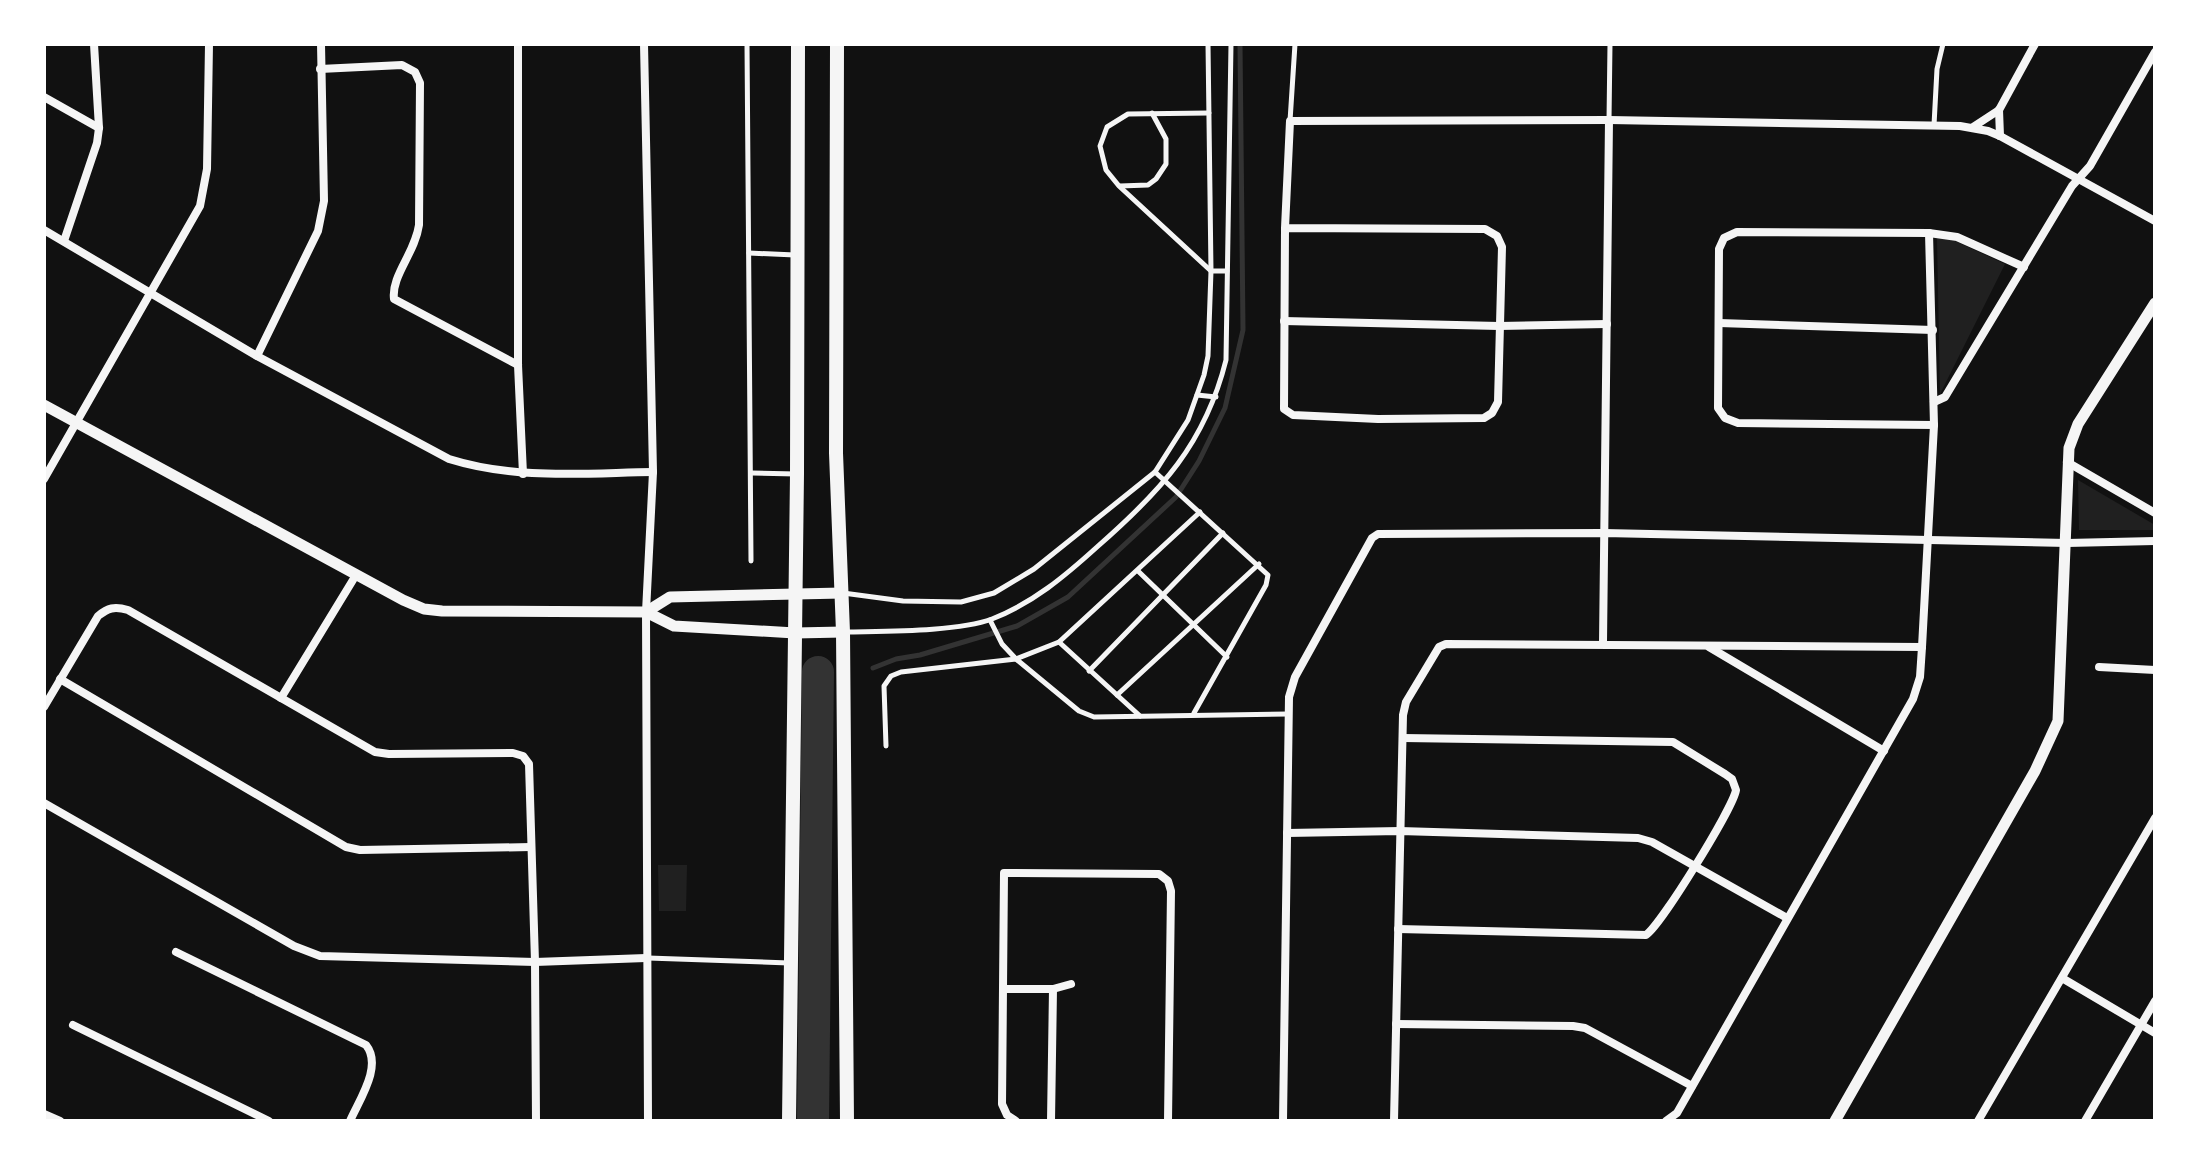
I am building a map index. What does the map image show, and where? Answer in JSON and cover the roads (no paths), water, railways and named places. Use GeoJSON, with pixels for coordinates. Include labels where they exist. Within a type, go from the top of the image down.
{"type":"FeatureCollection","features":[{"type":"Feature","properties":{"kind":"main road"},"geometry":{"type":"LineString","coordinates":[[789,1121],[796,594],[798,44]]}},
{"type":"Feature","properties":{"kind":"main road"},"geometry":{"type":"LineString","coordinates":[[837,44],[836,453],[843,632],[847,1121]]}},
{"type":"Feature","properties":{"kind":"street"},"geometry":{"type":"LineString","coordinates":[[64,241],[92,162],[99,128],[94,44]]}},
{"type":"Feature","properties":{"kind":"street"},"geometry":{"type":"LineString","coordinates":[[44,479],[200,206],[207,169],[209,44]]}},
{"type":"Feature","properties":{"kind":"street"},"geometry":{"type":"LineString","coordinates":[[257,356],[318,231],[322,216],[321,44]]}},
{"type":"Feature","properties":{"kind":"street"},"geometry":{"type":"LineString","coordinates":[[518,44],[518,365],[523,474]]}},
{"type":"Feature","properties":{"kind":"street"},"geometry":{"type":"LineString","coordinates":[[644,44],[653,472],[646,612],[648,1121]]}},
{"type":"Feature","properties":{"kind":"street"},"geometry":{"type":"LineString","coordinates":[[1973,127],[1999,110],[2035,44]]}},
{"type":"Feature","properties":{"kind":"street"},"geometry":{"type":"LineString","coordinates":[[1934,402],[1945,397],[2072,186],[2090,166],[2155,52]]}},
{"type":"Feature","properties":{"kind":"street"},"geometry":{"type":"LineString","coordinates":[[320,69],[402,65],[415,72],[420,83],[419,225],[417,241],[394,283],[394,299],[518,365]]}},
{"type":"Feature","properties":{"kind":"street"},"geometry":{"type":"LineString","coordinates":[[44,97],[99,128]]}},
{"type":"Feature","properties":{"kind":"street"},"geometry":{"type":"LineString","coordinates":[[1999,110],[2000,136]]}},
{"type":"Feature","properties":{"kind":"street"},"geometry":{"type":"LineString","coordinates":[[1603,643],[1609,120]]}},
{"type":"Feature","properties":{"kind":"street"},"geometry":{"type":"LineString","coordinates":[[1285,228],[1485,229],[1497,236],[1502,247],[1498,402],[1492,413],[1484,418],[1378,419],[1293,415],[1284,409],[1285,228],[1290,121],[1609,120],[1973,127],[2000,136],[2155,221]]}},
{"type":"Feature","properties":{"kind":"street"},"geometry":{"type":"LineString","coordinates":[[44,230],[257,356],[449,459],[478,468],[523,474],[653,472]]}},
{"type":"Feature","properties":{"kind":"street"},"geometry":{"type":"LineString","coordinates":[[1934,425],[1738,423],[1725,418],[1718,408],[1719,249],[1724,238],[1737,232],[1929,233],[1957,237],[2024,267]]}},
{"type":"Feature","properties":{"kind":"street"},"geometry":{"type":"LineString","coordinates":[[1666,1121],[1677,1113],[1913,699],[1920,677],[1934,425],[1929,233]]}},
{"type":"Feature","properties":{"kind":"street"},"geometry":{"type":"LineString","coordinates":[[1835,1121],[2057,728],[2067,543],[2067,462],[2071,438],[2155,303]]}},
{"type":"Feature","properties":{"kind":"street"},"geometry":{"type":"LineString","coordinates":[[1284,321],[1499,326],[1607,324]]}},
{"type":"Feature","properties":{"kind":"street"},"geometry":{"type":"LineString","coordinates":[[1719,323],[1933,330]]}},
{"type":"Feature","properties":{"kind":"street"},"geometry":{"type":"LineString","coordinates":[[44,405],[424,609],[646,612],[674,626],[795,633],[843,632]]}},
{"type":"Feature","properties":{"kind":"street"},"geometry":{"type":"LineString","coordinates":[[2067,462],[2155,513]]}},
{"type":"Feature","properties":{"kind":"street"},"geometry":{"type":"LineString","coordinates":[[1283,1121],[1289,697],[1295,677],[1372,538],[1378,534],[1604,533],[2067,543],[2155,541]]}},
{"type":"Feature","properties":{"kind":"street"},"geometry":{"type":"LineString","coordinates":[[281,698],[356,575]]}},
{"type":"Feature","properties":{"kind":"street"},"geometry":{"type":"LineString","coordinates":[[646,612],[670,597],[842,593]]}},
{"type":"Feature","properties":{"kind":"street"},"geometry":{"type":"LineString","coordinates":[[44,707],[98,616],[111,607],[118,607],[382,754],[513,753],[523,756],[529,764],[536,1121]]}},
{"type":"Feature","properties":{"kind":"street"},"geometry":{"type":"LineString","coordinates":[[1394,1121],[1406,702],[1439,647],[1446,644],[1603,643],[1708,647],[1922,647]]}},
{"type":"Feature","properties":{"kind":"street"},"geometry":{"type":"LineString","coordinates":[[1708,647],[1884,751]]}},
{"type":"Feature","properties":{"kind":"street"},"geometry":{"type":"LineString","coordinates":[[2099,667],[2155,670]]}},
{"type":"Feature","properties":{"kind":"street"},"geometry":{"type":"LineString","coordinates":[[60,679],[346,847],[360,850],[531,847]]}},
{"type":"Feature","properties":{"kind":"street"},"geometry":{"type":"LineString","coordinates":[[1398,929],[1646,935],[1656,926],[1736,795],[1732,779],[1673,742],[1403,738]]}},
{"type":"Feature","properties":{"kind":"street"},"geometry":{"type":"LineString","coordinates":[[44,803],[294,946],[320,956],[535,962],[646,958]]}},
{"type":"Feature","properties":{"kind":"street"},"geometry":{"type":"LineString","coordinates":[[1978,1121],[2155,818]]}},
{"type":"Feature","properties":{"kind":"street"},"geometry":{"type":"LineString","coordinates":[[1287,833],[1400,831],[1638,838],[1652,842],[1787,918]]}},
{"type":"Feature","properties":{"kind":"street"},"geometry":{"type":"LineString","coordinates":[[1016,1121],[1007,1115],[1002,1104],[1004,873],[1159,874],[1168,881],[1171,891],[1168,1121]]}},
{"type":"Feature","properties":{"kind":"street"},"geometry":{"type":"LineString","coordinates":[[176,952],[366,1045],[371,1052],[372,1070],[350,1121]]}},
{"type":"Feature","properties":{"kind":"street"},"geometry":{"type":"LineString","coordinates":[[2062,978],[2155,1033]]}},
{"type":"Feature","properties":{"kind":"street"},"geometry":{"type":"LineString","coordinates":[[1004,989],[1053,989],[1071,984]]}},
{"type":"Feature","properties":{"kind":"street"},"geometry":{"type":"LineString","coordinates":[[1051,1121],[1053,989]]}},
{"type":"Feature","properties":{"kind":"street"},"geometry":{"type":"LineString","coordinates":[[2085,1121],[2155,1001]]}},
{"type":"Feature","properties":{"kind":"street"},"geometry":{"type":"LineString","coordinates":[[1396,1024],[1585,1028],[1692,1086]]}},
{"type":"Feature","properties":{"kind":"street"},"geometry":{"type":"LineString","coordinates":[[73,1025],[269,1121]]}},
{"type":"Feature","properties":{"kind":"street"},"geometry":{"type":"LineString","coordinates":[[44,1114],[60,1121]]}},
{"type":"Feature","properties":{"kind":"lane"},"geometry":{"type":"LineString","coordinates":[[747,44],[751,561]]}},
{"type":"Feature","properties":{"kind":"lane"},"geometry":{"type":"LineString","coordinates":[[842,593],[903,601],[961,602],[994,593],[1034,569],[1155,472],[1188,420],[1208,356],[1211,271],[1208,44]]}},
{"type":"Feature","properties":{"kind":"lane"},"geometry":{"type":"LineString","coordinates":[[843,632],[906,630],[990,620],[1056,584],[1168,482],[1203,426],[1216,397],[1226,360],[1231,44]]}},
{"type":"Feature","properties":{"kind":"lane"},"geometry":{"type":"LineString","coordinates":[[1290,121],[1295,44]]}},
{"type":"Feature","properties":{"kind":"lane"},"geometry":{"type":"LineString","coordinates":[[1609,120],[1610,44]]}},
{"type":"Feature","properties":{"kind":"lane"},"geometry":{"type":"LineString","coordinates":[[1934,125],[1937,69],[1943,44]]}},
{"type":"Feature","properties":{"kind":"lane"},"geometry":{"type":"LineString","coordinates":[[1119,186],[1148,185],[1166,164],[1166,139],[1152,113]]}},
{"type":"Feature","properties":{"kind":"lane"},"geometry":{"type":"LineString","coordinates":[[1209,113],[1128,114],[1107,127],[1100,146],[1106,170],[1119,186],[1211,271],[1227,271]]}},
{"type":"Feature","properties":{"kind":"lane"},"geometry":{"type":"LineString","coordinates":[[749,253],[796,255]]}},
{"type":"Feature","properties":{"kind":"lane"},"geometry":{"type":"LineString","coordinates":[[1197,395],[1216,397]]}},
{"type":"Feature","properties":{"kind":"lane"},"geometry":{"type":"LineString","coordinates":[[1155,472],[1268,575],[1266,585],[1194,714]]}},
{"type":"Feature","properties":{"kind":"lane"},"geometry":{"type":"LineString","coordinates":[[752,473],[797,474]]}},
{"type":"Feature","properties":{"kind":"lane"},"geometry":{"type":"LineString","coordinates":[[886,746],[884,686],[891,676],[901,672],[1016,659],[1059,642],[1200,512]]}},
{"type":"Feature","properties":{"kind":"lane"},"geometry":{"type":"LineString","coordinates":[[1089,671],[1223,533]]}},
{"type":"Feature","properties":{"kind":"lane"},"geometry":{"type":"LineString","coordinates":[[1117,695],[1259,564]]}},
{"type":"Feature","properties":{"kind":"lane"},"geometry":{"type":"LineString","coordinates":[[1138,571],[1227,657]]}},
{"type":"Feature","properties":{"kind":"lane"},"geometry":{"type":"LineString","coordinates":[[990,620],[1002,644],[1016,659],[1079,711],[1094,717],[1288,714]]}},
{"type":"Feature","properties":{"kind":"lane"},"geometry":{"type":"LineString","coordinates":[[1059,642],[1141,716]]}},
{"type":"Feature","properties":{"kind":"lane"},"geometry":{"type":"LineString","coordinates":[[646,958],[790,963]]}},
{"type":"Feature","properties":{"kind":"waterway"},"geometry":{"type":"LineString","coordinates":[[873,668],[1017,626],[1068,597],[1176,497],[1199,461],[1225,408],[1243,330],[1240,44]]}},
{"type":"Feature","properties":{"kind":"waterway"},"geometry":{"type":"LineString","coordinates":[[813,1121],[818,672]]}}]}
